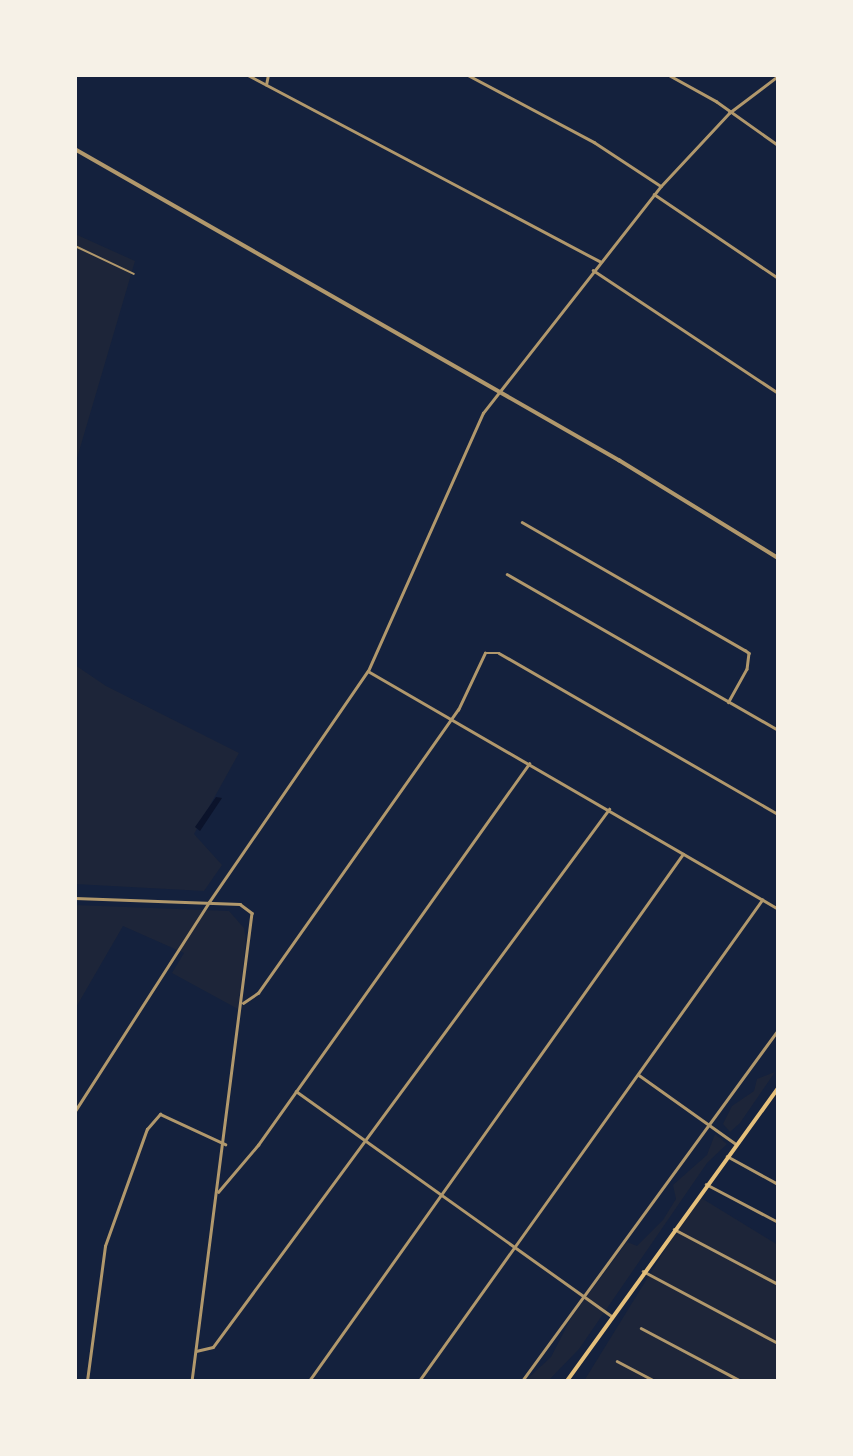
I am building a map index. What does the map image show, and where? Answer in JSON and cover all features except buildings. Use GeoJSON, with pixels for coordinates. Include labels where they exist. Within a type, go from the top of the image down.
{"type":"FeatureCollection","features":[{"type":"Feature","properties":{"kind":"main road"},"geometry":{"type":"LineString","coordinates":[[567,1381],[643,1271],[778,1087]]}},
{"type":"Feature","properties":{"kind":"street"},"geometry":{"type":"LineString","coordinates":[[248,75],[600,261]]}},
{"type":"Feature","properties":{"kind":"street"},"geometry":{"type":"LineString","coordinates":[[266,85],[268,75]]}},
{"type":"Feature","properties":{"kind":"street"},"geometry":{"type":"LineString","coordinates":[[468,75],[594,142],[661,186]]}},
{"type":"Feature","properties":{"kind":"street"},"geometry":{"type":"LineString","coordinates":[[669,75],[778,145]]}},
{"type":"Feature","properties":{"kind":"street"},"geometry":{"type":"LineString","coordinates":[[75,1111],[208,902],[368,671],[483,413],[661,186],[729,113],[778,76]]}},
{"type":"Feature","properties":{"kind":"street"},"geometry":{"type":"LineString","coordinates":[[75,149],[499,390],[778,558]]}},
{"type":"Feature","properties":{"kind":"street"},"geometry":{"type":"LineString","coordinates":[[654,194],[778,278]]}},
{"type":"Feature","properties":{"kind":"street"},"geometry":{"type":"LineString","coordinates":[[593,270],[778,393]]}},
{"type":"Feature","properties":{"kind":"street"},"geometry":{"type":"LineString","coordinates":[[522,522],[745,650],[747,669],[729,702]]}},
{"type":"Feature","properties":{"kind":"street"},"geometry":{"type":"LineString","coordinates":[[507,574],[778,730]]}},
{"type":"Feature","properties":{"kind":"street"},"geometry":{"type":"LineString","coordinates":[[243,1003],[258,993],[451,719],[485,653],[499,653],[778,814]]}},
{"type":"Feature","properties":{"kind":"street"},"geometry":{"type":"LineString","coordinates":[[368,671],[778,909]]}},
{"type":"Feature","properties":{"kind":"street"},"geometry":{"type":"LineString","coordinates":[[218,1192],[236,1175],[529,764]]}},
{"type":"Feature","properties":{"kind":"street"},"geometry":{"type":"LineString","coordinates":[[196,1351],[213,1347],[368,1142],[609,809]]}},
{"type":"Feature","properties":{"kind":"street"},"geometry":{"type":"LineString","coordinates":[[309,1381],[683,854]]}},
{"type":"Feature","properties":{"kind":"street"},"geometry":{"type":"LineString","coordinates":[[75,898],[240,904],[252,913],[225,1144],[192,1381]]}},
{"type":"Feature","properties":{"kind":"street"},"geometry":{"type":"LineString","coordinates":[[419,1381],[762,900]]}},
{"type":"Feature","properties":{"kind":"street"},"geometry":{"type":"LineString","coordinates":[[522,1381],[778,1030]]}},
{"type":"Feature","properties":{"kind":"street"},"geometry":{"type":"LineString","coordinates":[[638,1074],[736,1144]]}},
{"type":"Feature","properties":{"kind":"street"},"geometry":{"type":"LineString","coordinates":[[295,1091],[515,1244],[612,1316]]}},
{"type":"Feature","properties":{"kind":"street"},"geometry":{"type":"LineString","coordinates":[[87,1381],[104,1246],[147,1129],[160,1114],[225,1144]]}},
{"type":"Feature","properties":{"kind":"street"},"geometry":{"type":"LineString","coordinates":[[727,1156],[778,1184]]}},
{"type":"Feature","properties":{"kind":"street"},"geometry":{"type":"LineString","coordinates":[[706,1184],[778,1222]]}},
{"type":"Feature","properties":{"kind":"street"},"geometry":{"type":"LineString","coordinates":[[674,1229],[778,1284]]}},
{"type":"Feature","properties":{"kind":"street"},"geometry":{"type":"LineString","coordinates":[[643,1271],[778,1343]]}},
{"type":"Feature","properties":{"kind":"street"},"geometry":{"type":"LineString","coordinates":[[641,1328],[741,1381]]}},
{"type":"Feature","properties":{"kind":"street"},"geometry":{"type":"LineString","coordinates":[[617,1361],[655,1381]]}},
{"type":"Feature","properties":{"kind":"lane"},"geometry":{"type":"LineString","coordinates":[[75,246],[134,274]]}},
{"type":"Feature","properties":{"kind":"shaded area"},"geometry":{"type":"Polygon","coordinates":[[[75,234],[135,261],[75,465],[75,234]]]}},
{"type":"Feature","properties":{"kind":"shaded area"},"geometry":{"type":"Polygon","coordinates":[[[75,665],[106,686],[239,753],[194,834],[222,865],[204,891],[75,884],[75,665]]]}},
{"type":"Feature","properties":{"kind":"shaded area"},"geometry":{"type":"Polygon","coordinates":[[[216,797],[222,798],[200,831],[195,827],[216,797]]]}},
{"type":"Feature","properties":{"kind":"shaded area"},"geometry":{"type":"Polygon","coordinates":[[[75,905],[229,911],[244,928],[246,940],[238,1009],[172,973],[184,953],[123,926],[75,1009],[75,905]]]}},
{"type":"Feature","properties":{"kind":"shaded area"},"geometry":{"type":"Polygon","coordinates":[[[775,1072],[740,1123],[730,1132],[723,1124],[732,1106],[754,1091],[757,1079],[775,1072]]]}},
{"type":"Feature","properties":{"kind":"shaded area"},"geometry":{"type":"Polygon","coordinates":[[[715,1134],[727,1144],[707,1163],[579,1349],[548,1381],[525,1381],[551,1357],[571,1318],[627,1242],[637,1246],[663,1220],[676,1199],[673,1185],[707,1155],[715,1134]]]}},
{"type":"Feature","properties":{"kind":"shaded area"},"geometry":{"type":"Polygon","coordinates":[[[698,1196],[778,1245],[778,1381],[584,1381],[698,1196]]]}}]}
